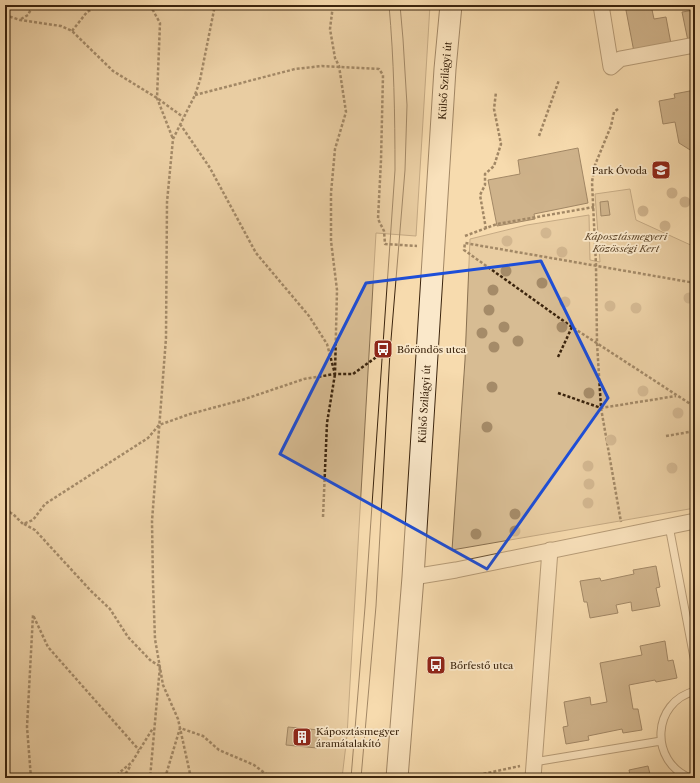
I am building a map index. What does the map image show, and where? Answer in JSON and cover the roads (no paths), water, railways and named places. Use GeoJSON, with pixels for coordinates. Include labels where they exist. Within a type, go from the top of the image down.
{"type":"FeatureCollection","features":[{"type":"Feature","properties":{"kind":"street","name":"Külső Szilágyi út"},"geometry":{"type":"LineString","coordinates":[[397,778],[413,577],[445,69],[451,5]]}},
{"type":"Feature","properties":{"kind":"street"},"geometry":{"type":"LineString","coordinates":[[601,5],[610,67],[620,59],[695,45]]}},
{"type":"Feature","properties":{"kind":"street"},"geometry":{"type":"LineString","coordinates":[[413,577],[456,570],[695,521]]}},
{"type":"Feature","properties":{"kind":"street"},"geometry":{"type":"LineString","coordinates":[[533,778],[550,550]]}},
{"type":"Feature","properties":{"kind":"lane"},"geometry":{"type":"LineString","coordinates":[[669,526],[695,662]]}},
{"type":"Feature","properties":{"kind":"lane"},"geometry":{"type":"LineString","coordinates":[[690,778],[678,772],[670,764],[661,742],[661,727],[663,718],[677,699],[689,692],[695,691]]}},
{"type":"Feature","properties":{"kind":"lane"},"geometry":{"type":"LineString","coordinates":[[534,762],[661,742]]}},
{"type":"Feature","properties":{"kind":"tram line"},"geometry":{"type":"LineString","coordinates":[[351,778],[365,607],[395,170],[394,88],[389,5]]}},
{"type":"Feature","properties":{"kind":"tram line"},"geometry":{"type":"LineString","coordinates":[[361,778],[376,606],[390,352],[405,170],[407,105],[400,5]]}},
{"type":"Feature","properties":{"kind":"place","name":"Park Óvoda"},"geometry":{"type":"Point","coordinates":[661,170]}},
{"type":"Feature","properties":{"kind":"place","name":"Bőröndös utca"},"geometry":{"type":"Point","coordinates":[383,349]}},
{"type":"Feature","properties":{"kind":"place","name":"Bőrfestő utca"},"geometry":{"type":"Point","coordinates":[436,665]}},
{"type":"Feature","properties":{"kind":"place","name":"Káposztásmegyer áramátalakító"},"geometry":{"type":"Point","coordinates":[302,737]}},
{"type":"Feature","properties":{"kind":"park label","name":"Káposztásmegyeri Közösségi Kert"},"geometry":{"type":"Point","coordinates":[626,242]}}]}
